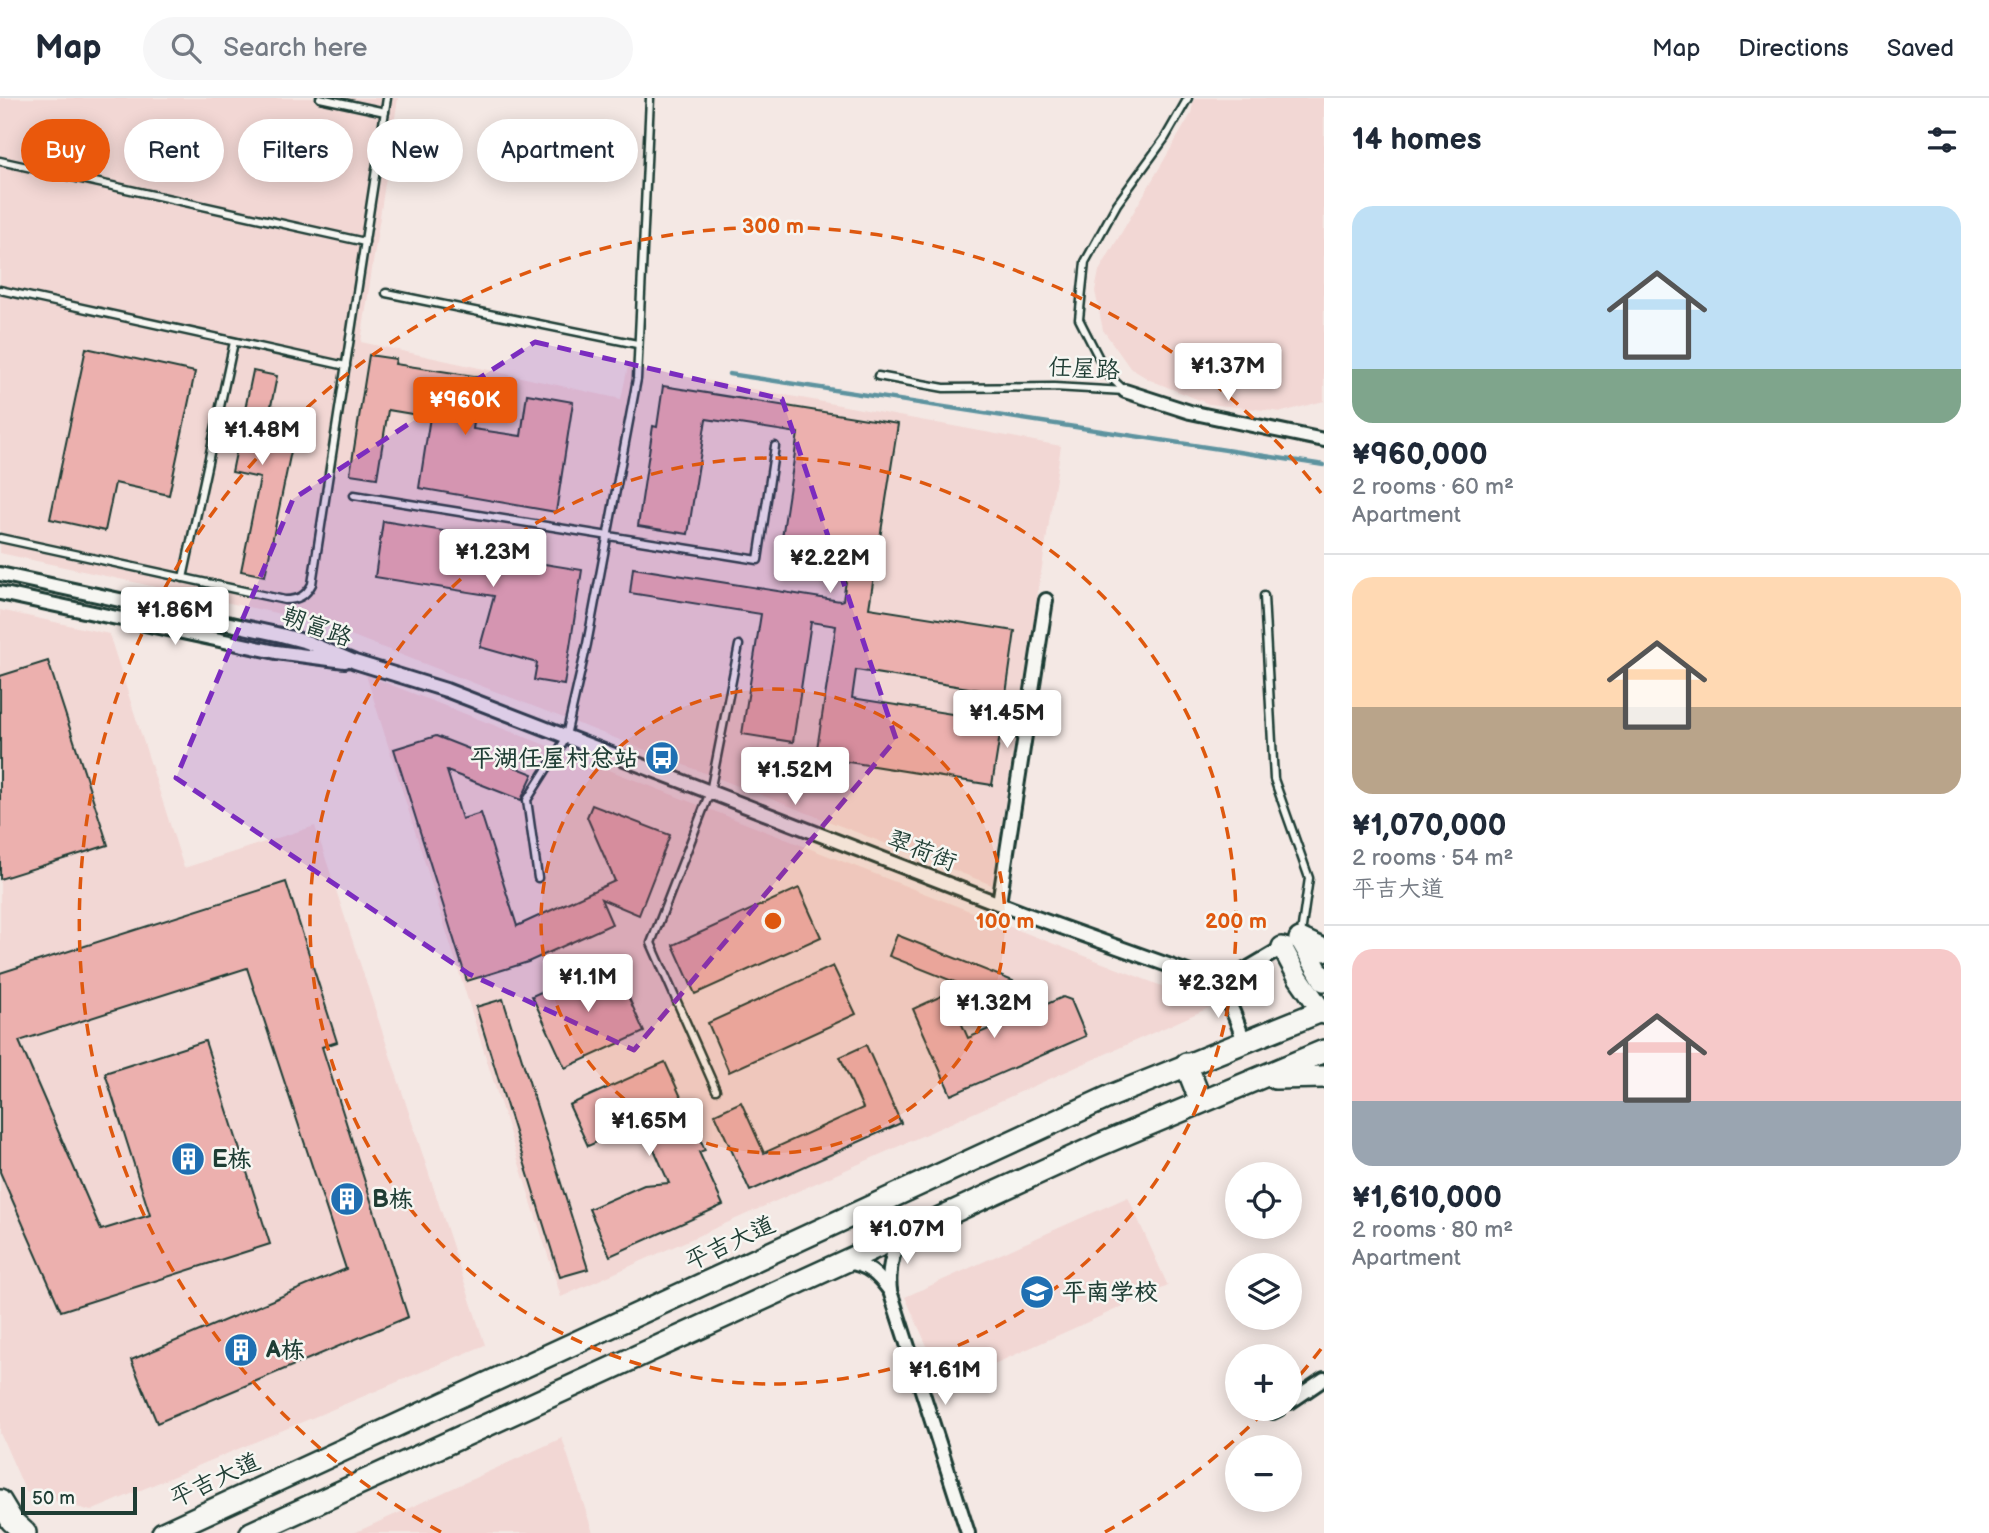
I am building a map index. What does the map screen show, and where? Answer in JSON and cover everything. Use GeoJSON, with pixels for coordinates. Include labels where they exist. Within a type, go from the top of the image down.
{"type":"FeatureCollection","features":[{"type":"Feature","properties":{"kind":"main road"},"geometry":{"type":"LineString","coordinates":[[1291,943],[1324,950]]}},
{"type":"Feature","properties":{"kind":"main road","name":"平吉大道"},"geometry":{"type":"LineString","coordinates":[[163,1533],[1113,1095],[1323,1012]]}},
{"type":"Feature","properties":{"kind":"main road"},"geometry":{"type":"LineString","coordinates":[[251,1533],[1097,1146],[1324,1051]]}},
{"type":"Feature","properties":{"kind":"main road"},"geometry":{"type":"LineString","coordinates":[[1185,1065],[1201,1102]]}},
{"type":"Feature","properties":{"kind":"main road"},"geometry":{"type":"LineString","coordinates":[[1246,1084],[1290,1076],[1324,1077]]}},
{"type":"Feature","properties":{"kind":"main road"},"geometry":{"type":"LineString","coordinates":[[0,1501],[12,1521],[25,1533]]}},
{"type":"Feature","properties":{"kind":"street","name":"任屋路"},"geometry":{"type":"LineString","coordinates":[[1125,391],[1190,412],[1324,440]]}},
{"type":"Feature","properties":{"kind":"street","name":"朝富路"},"geometry":{"type":"LineString","coordinates":[[0,574],[281,635],[318,646],[355,663]]}},
{"type":"Feature","properties":{"kind":"street","name":"朝富路"},"geometry":{"type":"LineString","coordinates":[[0,593],[276,652],[355,663]]}},
{"type":"Feature","properties":{"kind":"street"},"geometry":{"type":"LineString","coordinates":[[999,903],[1046,600]]}},
{"type":"Feature","properties":{"kind":"street","name":"翠荷街"},"geometry":{"type":"LineString","coordinates":[[355,663],[446,690],[999,903],[1208,979],[1218,986]]}},
{"type":"Feature","properties":{"kind":"street"},"geometry":{"type":"LineString","coordinates":[[1291,943],[1324,981]]}},
{"type":"Feature","properties":{"kind":"street"},"geometry":{"type":"LineString","coordinates":[[1244,1041],[1229,1002],[1218,986],[1291,943]]}},
{"type":"Feature","properties":{"kind":"street"},"geometry":{"type":"LineString","coordinates":[[1291,943],[1298,977],[1323,1012]]}},
{"type":"Feature","properties":{"kind":"street"},"geometry":{"type":"LineString","coordinates":[[903,1235],[893,1253],[890,1292],[968,1533]]}},
{"type":"Feature","properties":{"kind":"street"},"geometry":{"type":"LineString","coordinates":[[844,1262],[865,1266],[875,1273],[890,1292]]}},
{"type":"Feature","properties":{"kind":"street"},"geometry":{"type":"LineString","coordinates":[[1302,1394],[1324,1379]]}},
{"type":"Feature","properties":{"kind":"lane"},"geometry":{"type":"LineString","coordinates":[[320,98],[385,112]]}},
{"type":"Feature","properties":{"kind":"lane"},"geometry":{"type":"LineString","coordinates":[[0,538],[285,600],[299,599],[309,590],[387,98]]}},
{"type":"Feature","properties":{"kind":"lane"},"geometry":{"type":"LineString","coordinates":[[538,878],[527,800],[566,736],[587,644],[637,379],[650,98]]}},
{"type":"Feature","properties":{"kind":"lane"},"geometry":{"type":"LineString","coordinates":[[1125,391],[1107,374],[1079,319],[1086,262],[1117,204],[1165,138],[1188,98]]}},
{"type":"Feature","properties":{"kind":"lane"},"geometry":{"type":"LineString","coordinates":[[0,161],[365,242]]}},
{"type":"Feature","properties":{"kind":"lane"},"geometry":{"type":"LineString","coordinates":[[0,290],[346,366]]}},
{"type":"Feature","properties":{"kind":"lane"},"geometry":{"type":"LineString","coordinates":[[386,293],[638,344]]}},
{"type":"Feature","properties":{"kind":"lane"},"geometry":{"type":"LineString","coordinates":[[183,578],[234,342]]}},
{"type":"Feature","properties":{"kind":"lane","name":"任屋路"},"geometry":{"type":"LineString","coordinates":[[878,376],[944,388],[1055,387],[1125,391]]}},
{"type":"Feature","properties":{"kind":"lane"},"geometry":{"type":"LineString","coordinates":[[355,495],[758,560],[775,446]]}},
{"type":"Feature","properties":{"kind":"lane"},"geometry":{"type":"LineString","coordinates":[[1264,596],[1274,779],[1309,878],[1291,943]]}},
{"type":"Feature","properties":{"kind":"lane"},"geometry":{"type":"LineString","coordinates":[[716,1090],[651,943],[710,792],[740,645]]}},
{"type":"Feature","properties":{"kind":"highlighted area"},"geometry":{"type":"Polygon","coordinates":[[[535,342],[782,399],[896,739],[634,1050],[469,974],[176,778],[293,499],[535,342]]]}},
{"type":"Feature","properties":{"kind":"shaded area"},"geometry":{"type":"Polygon","coordinates":[[[0,98],[398,98],[395,119],[367,119],[367,182],[385,182],[361,342],[621,399],[628,366],[1061,446],[992,885],[317,622],[0,553],[0,98]]]}},
{"type":"Feature","properties":{"kind":"shaded area"},"geometry":{"type":"Polygon","coordinates":[[[1194,98],[1324,98],[1324,401],[1282,412],[1209,404],[1150,380],[1130,368],[1103,330],[1095,291],[1099,271],[1191,114],[1194,98]]]}},
{"type":"Feature","properties":{"kind":"shaded area"},"geometry":{"type":"Polygon","coordinates":[[[0,610],[109,634],[184,868],[315,826],[485,1345],[91,1511],[26,1492],[0,1433],[0,610]]]}},
{"type":"Feature","properties":{"kind":"shaded area"},"geometry":{"type":"Polygon","coordinates":[[[366,675],[1213,1006],[561,1297],[366,675]]]}},
{"type":"Feature","properties":{"kind":"shaded area","name":"平南学校"},"geometry":{"type":"Polygon","coordinates":[[[1128,1197],[1168,1286],[945,1386],[905,1297],[1128,1197]]]}},
{"type":"Feature","properties":{"kind":"shaded area"},"geometry":{"type":"Polygon","coordinates":[[[562,1438],[593,1533],[354,1533],[394,1515],[562,1438]]]}},
{"type":"Feature","properties":{"kind":"building"},"geometry":{"type":"Polygon","coordinates":[[[86,348],[195,372],[169,495],[115,483],[105,531],[50,519],[86,348]]]}},
{"type":"Feature","properties":{"kind":"building"},"geometry":{"type":"Polygon","coordinates":[[[369,355],[396,359],[395,364],[481,377],[473,429],[521,436],[527,394],[573,402],[556,512],[419,488],[430,417],[388,410],[377,478],[350,474],[369,355]]]}},
{"type":"Feature","properties":{"kind":"building"},"geometry":{"type":"Polygon","coordinates":[[[253,371],[277,376],[271,406],[288,409],[280,448],[291,451],[265,576],[241,571],[260,478],[232,472],[253,371]]]}},
{"type":"Feature","properties":{"kind":"building"},"geometry":{"type":"Polygon","coordinates":[[[663,386],[898,424],[869,608],[1015,631],[1006,694],[856,670],[852,698],[1002,722],[992,785],[842,761],[840,772],[814,768],[836,626],[811,622],[793,742],[742,734],[761,614],[630,593],[633,568],[840,601],[843,600],[849,562],[780,551],[798,433],[706,419],[688,534],[638,526],[653,426],[657,427],[663,386]]]}},
{"type":"Feature","properties":{"kind":"building"},"geometry":{"type":"Polygon","coordinates":[[[383,521],[541,547],[538,563],[582,570],[564,685],[534,680],[537,663],[480,647],[494,596],[375,577],[383,521]]]}},
{"type":"Feature","properties":{"kind":"building"},"geometry":{"type":"Polygon","coordinates":[[[48,661],[108,845],[0,879],[0,676],[48,661]]]}},
{"type":"Feature","properties":{"kind":"building"},"geometry":{"type":"Polygon","coordinates":[[[436,736],[533,774],[521,800],[447,771],[462,819],[481,813],[517,926],[615,881],[587,817],[592,805],[670,835],[639,915],[601,899],[612,924],[528,962],[467,981],[394,749],[436,736]]]}},
{"type":"Feature","properties":{"kind":"building"},"geometry":{"type":"Polygon","coordinates":[[[286,882],[337,1042],[322,1047],[408,1317],[157,1423],[131,1360],[346,1269],[247,968],[19,1041],[101,1230],[150,1215],[105,1073],[205,1041],[270,1244],[61,1311],[0,1172],[0,973],[286,882]]]}},
{"type":"Feature","properties":{"kind":"building"},"geometry":{"type":"Polygon","coordinates":[[[799,888],[821,937],[695,994],[673,945],[799,888]]]}},
{"type":"Feature","properties":{"kind":"building"},"geometry":{"type":"Polygon","coordinates":[[[897,935],[1013,981],[1005,1002],[889,956],[897,935]]]}},
{"type":"Feature","properties":{"kind":"building"},"geometry":{"type":"Polygon","coordinates":[[[612,960],[644,1032],[565,1068],[532,996],[612,960]]]}},
{"type":"Feature","properties":{"kind":"building"},"geometry":{"type":"Polygon","coordinates":[[[833,966],[856,1014],[729,1072],[708,1023],[833,966]]]}},
{"type":"Feature","properties":{"kind":"building"},"geometry":{"type":"Polygon","coordinates":[[[948,993],[968,1038],[1063,997],[1071,1000],[1086,1036],[951,1095],[913,1009],[948,993]]]}},
{"type":"Feature","properties":{"kind":"building"},"geometry":{"type":"Polygon","coordinates":[[[503,999],[588,1269],[560,1277],[476,1007],[503,999]]]}},
{"type":"Feature","properties":{"kind":"building"},"geometry":{"type":"Polygon","coordinates":[[[866,1045],[901,1123],[750,1191],[715,1114],[741,1102],[764,1153],[863,1108],[840,1057],[866,1045]]]}},
{"type":"Feature","properties":{"kind":"building"},"geometry":{"type":"Polygon","coordinates":[[[665,1062],[705,1150],[699,1152],[723,1205],[610,1256],[589,1209],[644,1185],[669,1183],[642,1122],[588,1146],[569,1105],[665,1062]]]}},
{"type":"Feature","properties":{"kind":"waterway"},"geometry":{"type":"LineString","coordinates":[[729,374],[1324,465]]}},
{"type":"Feature","properties":{"kind":"place","name":"平湖任屋村总站"},"geometry":{"type":"Point","coordinates":[662,758]}},
{"type":"Feature","properties":{"kind":"place","name":"E栋"},"geometry":{"type":"Point","coordinates":[188,1159]}},
{"type":"Feature","properties":{"kind":"place","name":"B栋"},"geometry":{"type":"Point","coordinates":[347,1199]}},
{"type":"Feature","properties":{"kind":"place","name":"平南学校"},"geometry":{"type":"Point","coordinates":[1037,1292]}},
{"type":"Feature","properties":{"kind":"place","name":"A栋"},"geometry":{"type":"Point","coordinates":[241,1350]}}]}
